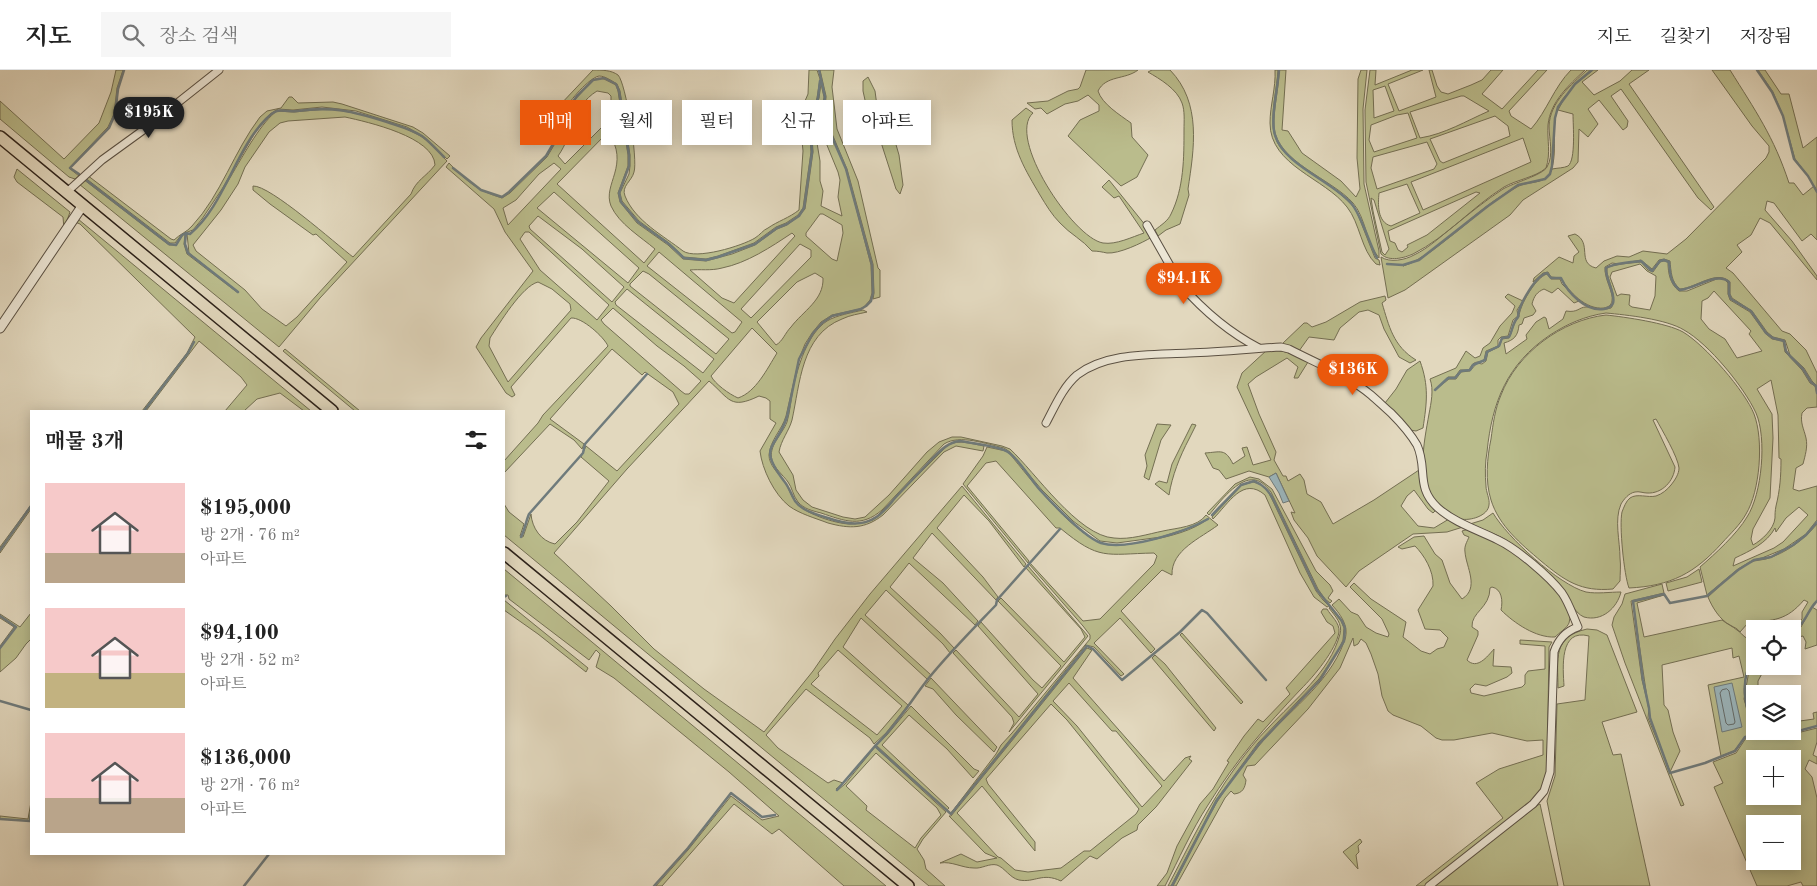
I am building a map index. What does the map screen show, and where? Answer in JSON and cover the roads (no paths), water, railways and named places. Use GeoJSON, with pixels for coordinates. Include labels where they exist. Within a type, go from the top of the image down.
{"type":"FeatureCollection","features":[{"type":"Feature","properties":{"kind":"highway"},"geometry":{"type":"LineString","coordinates":[[0,137],[331,410]]}},
{"type":"Feature","properties":{"kind":"highway"},"geometry":{"type":"LineString","coordinates":[[505,553],[908,886]]}},
{"type":"Feature","properties":{"kind":"street"},"geometry":{"type":"LineString","coordinates":[[67,192],[102,160],[142,132],[219,70]]}},
{"type":"Feature","properties":{"kind":"street"},"geometry":{"type":"LineString","coordinates":[[0,328],[83,205]]}},
{"type":"Feature","properties":{"kind":"street"},"geometry":{"type":"LineString","coordinates":[[1147,225],[1181,285],[1188,293],[1227,327],[1259,348]]}},
{"type":"Feature","properties":{"kind":"street"},"geometry":{"type":"LineString","coordinates":[[1046,423],[1068,384],[1082,372],[1101,364],[1122,358],[1147,355],[1281,347],[1288,349],[1347,379],[1371,395],[1411,435],[1418,448],[1422,480],[1430,500],[1447,515],[1510,546],[1553,583],[1562,594],[1578,627],[1566,633],[1554,652],[1550,772],[1544,791],[1533,804],[1429,886]]}},
{"type":"Feature","properties":{"kind":"water"},"geometry":{"type":"Polygon","coordinates":[[[1276,473],[1289,501],[1283,503],[1269,477],[1276,473]]]}},
{"type":"Feature","properties":{"kind":"water"},"geometry":{"type":"Polygon","coordinates":[[[1732,683],[1742,727],[1722,732],[1714,687],[1732,683]]]}},
{"type":"Feature","properties":{"kind":"waterway"},"geometry":{"type":"LineString","coordinates":[[79,174],[70,168],[109,128],[115,114],[118,89],[124,70]]}},
{"type":"Feature","properties":{"kind":"waterway"},"geometry":{"type":"LineString","coordinates":[[819,70],[825,97],[823,111],[825,121],[846,169],[872,265],[873,293],[871,301],[861,309],[832,316],[822,323],[813,333],[799,359],[787,417],[771,448],[770,454],[776,469],[795,501],[810,512],[839,521],[856,524],[868,521],[882,512],[941,450],[952,443],[960,441],[992,446],[1008,452],[1017,460],[1040,490],[1061,511],[1086,534],[1101,543],[1112,545],[1155,539],[1208,519]]}},
{"type":"Feature","properties":{"kind":"waterway"},"geometry":{"type":"LineString","coordinates":[[1279,70],[1273,121],[1275,135],[1280,146],[1297,164],[1332,187],[1351,203],[1358,214],[1377,258]]}},
{"type":"Feature","properties":{"kind":"waterway"},"geometry":{"type":"LineString","coordinates":[[1387,264],[1403,265],[1419,260],[1518,185],[1545,179],[1550,174],[1552,166],[1555,118],[1558,107],[1575,84],[1592,70]]}},
{"type":"Feature","properties":{"kind":"waterway"},"geometry":{"type":"LineString","coordinates":[[1757,70],[1772,92],[1783,116],[1794,159],[1808,176],[1817,192]]}},
{"type":"Feature","properties":{"kind":"waterway"},"geometry":{"type":"LineString","coordinates":[[453,168],[481,190],[502,197],[546,156],[559,134],[567,110],[577,96],[593,80],[604,78],[616,84],[619,91],[629,155],[629,166],[619,193],[621,202],[638,222],[669,244],[684,258],[706,260],[755,244],[777,228],[799,216],[804,208],[812,152],[810,121],[818,98],[820,81]]}},
{"type":"Feature","properties":{"kind":"waterway"},"geometry":{"type":"LineString","coordinates":[[238,292],[188,253],[185,244],[186,233],[190,234],[212,209],[246,146],[255,132],[274,112],[281,110],[332,109],[363,115],[400,126],[422,136],[444,157]]}},
{"type":"Feature","properties":{"kind":"waterway"},"geometry":{"type":"LineString","coordinates":[[86,180],[169,244],[176,245],[182,235],[186,233]]}},
{"type":"Feature","properties":{"kind":"waterway"},"geometry":{"type":"LineString","coordinates":[[1435,390],[1448,378],[1455,378],[1461,371],[1470,370],[1473,365],[1485,360],[1487,352],[1499,346],[1502,338],[1509,337],[1524,299],[1533,285],[1543,275],[1547,273],[1551,278],[1561,278],[1568,290],[1578,300],[1591,308],[1604,309],[1612,305],[1614,299],[1606,268],[1618,264],[1641,261],[1652,271],[1660,261],[1664,260],[1669,262],[1672,281],[1680,290],[1718,278],[1729,282],[1731,299],[1751,311],[1766,333],[1773,338],[1784,341],[1786,351],[1816,386],[1817,393]]}},
{"type":"Feature","properties":{"kind":"waterway"},"geometry":{"type":"LineString","coordinates":[[145,410],[188,353],[194,342]]}},
{"type":"Feature","properties":{"kind":"waterway"},"geometry":{"type":"LineString","coordinates":[[521,537],[529,514],[583,453],[585,444],[647,374]]}},
{"type":"Feature","properties":{"kind":"waterway"},"geometry":{"type":"LineString","coordinates":[[1172,886],[1217,800],[1259,744],[1320,680],[1344,641],[1345,628],[1342,621],[1317,590],[1274,501],[1261,484],[1254,481],[1241,485],[1212,515]]}},
{"type":"Feature","properties":{"kind":"waterway"},"geometry":{"type":"LineString","coordinates":[[0,550],[30,507]]}},
{"type":"Feature","properties":{"kind":"waterway"},"geometry":{"type":"LineString","coordinates":[[1746,737],[1735,751],[1705,763],[1670,773],[1650,718],[1633,601],[1664,594],[1670,603],[1707,596],[1738,570],[1754,560],[1771,557],[1793,545],[1806,535],[1817,522]]}},
{"type":"Feature","properties":{"kind":"waterway"},"geometry":{"type":"LineString","coordinates":[[875,746],[896,722],[936,669],[996,605],[997,600],[1060,529]]}},
{"type":"Feature","properties":{"kind":"waterway"},"geometry":{"type":"LineString","coordinates":[[1801,624],[1817,601]]}},
{"type":"Feature","properties":{"kind":"waterway"},"geometry":{"type":"LineString","coordinates":[[837,790],[875,746],[951,814],[1087,646],[1093,649],[1122,680],[1180,632],[1202,610],[1207,613],[1266,680]]}},
{"type":"Feature","properties":{"kind":"waterway"},"geometry":{"type":"LineString","coordinates":[[0,616],[16,627],[0,648]]}},
{"type":"Feature","properties":{"kind":"waterway"},"geometry":{"type":"LineString","coordinates":[[1746,674],[1746,703],[1755,735],[1776,737],[1817,726]]}},
{"type":"Feature","properties":{"kind":"waterway"},"geometry":{"type":"LineString","coordinates":[[0,701],[30,710]]}},
{"type":"Feature","properties":{"kind":"waterway"},"geometry":{"type":"LineString","coordinates":[[654,886],[688,848],[731,793],[762,817],[775,815]]}},
{"type":"Feature","properties":{"kind":"waterway"},"geometry":{"type":"LineString","coordinates":[[0,819],[30,821]]}},
{"type":"Feature","properties":{"kind":"waterway"},"geometry":{"type":"LineString","coordinates":[[244,886],[268,855]]}}]}
